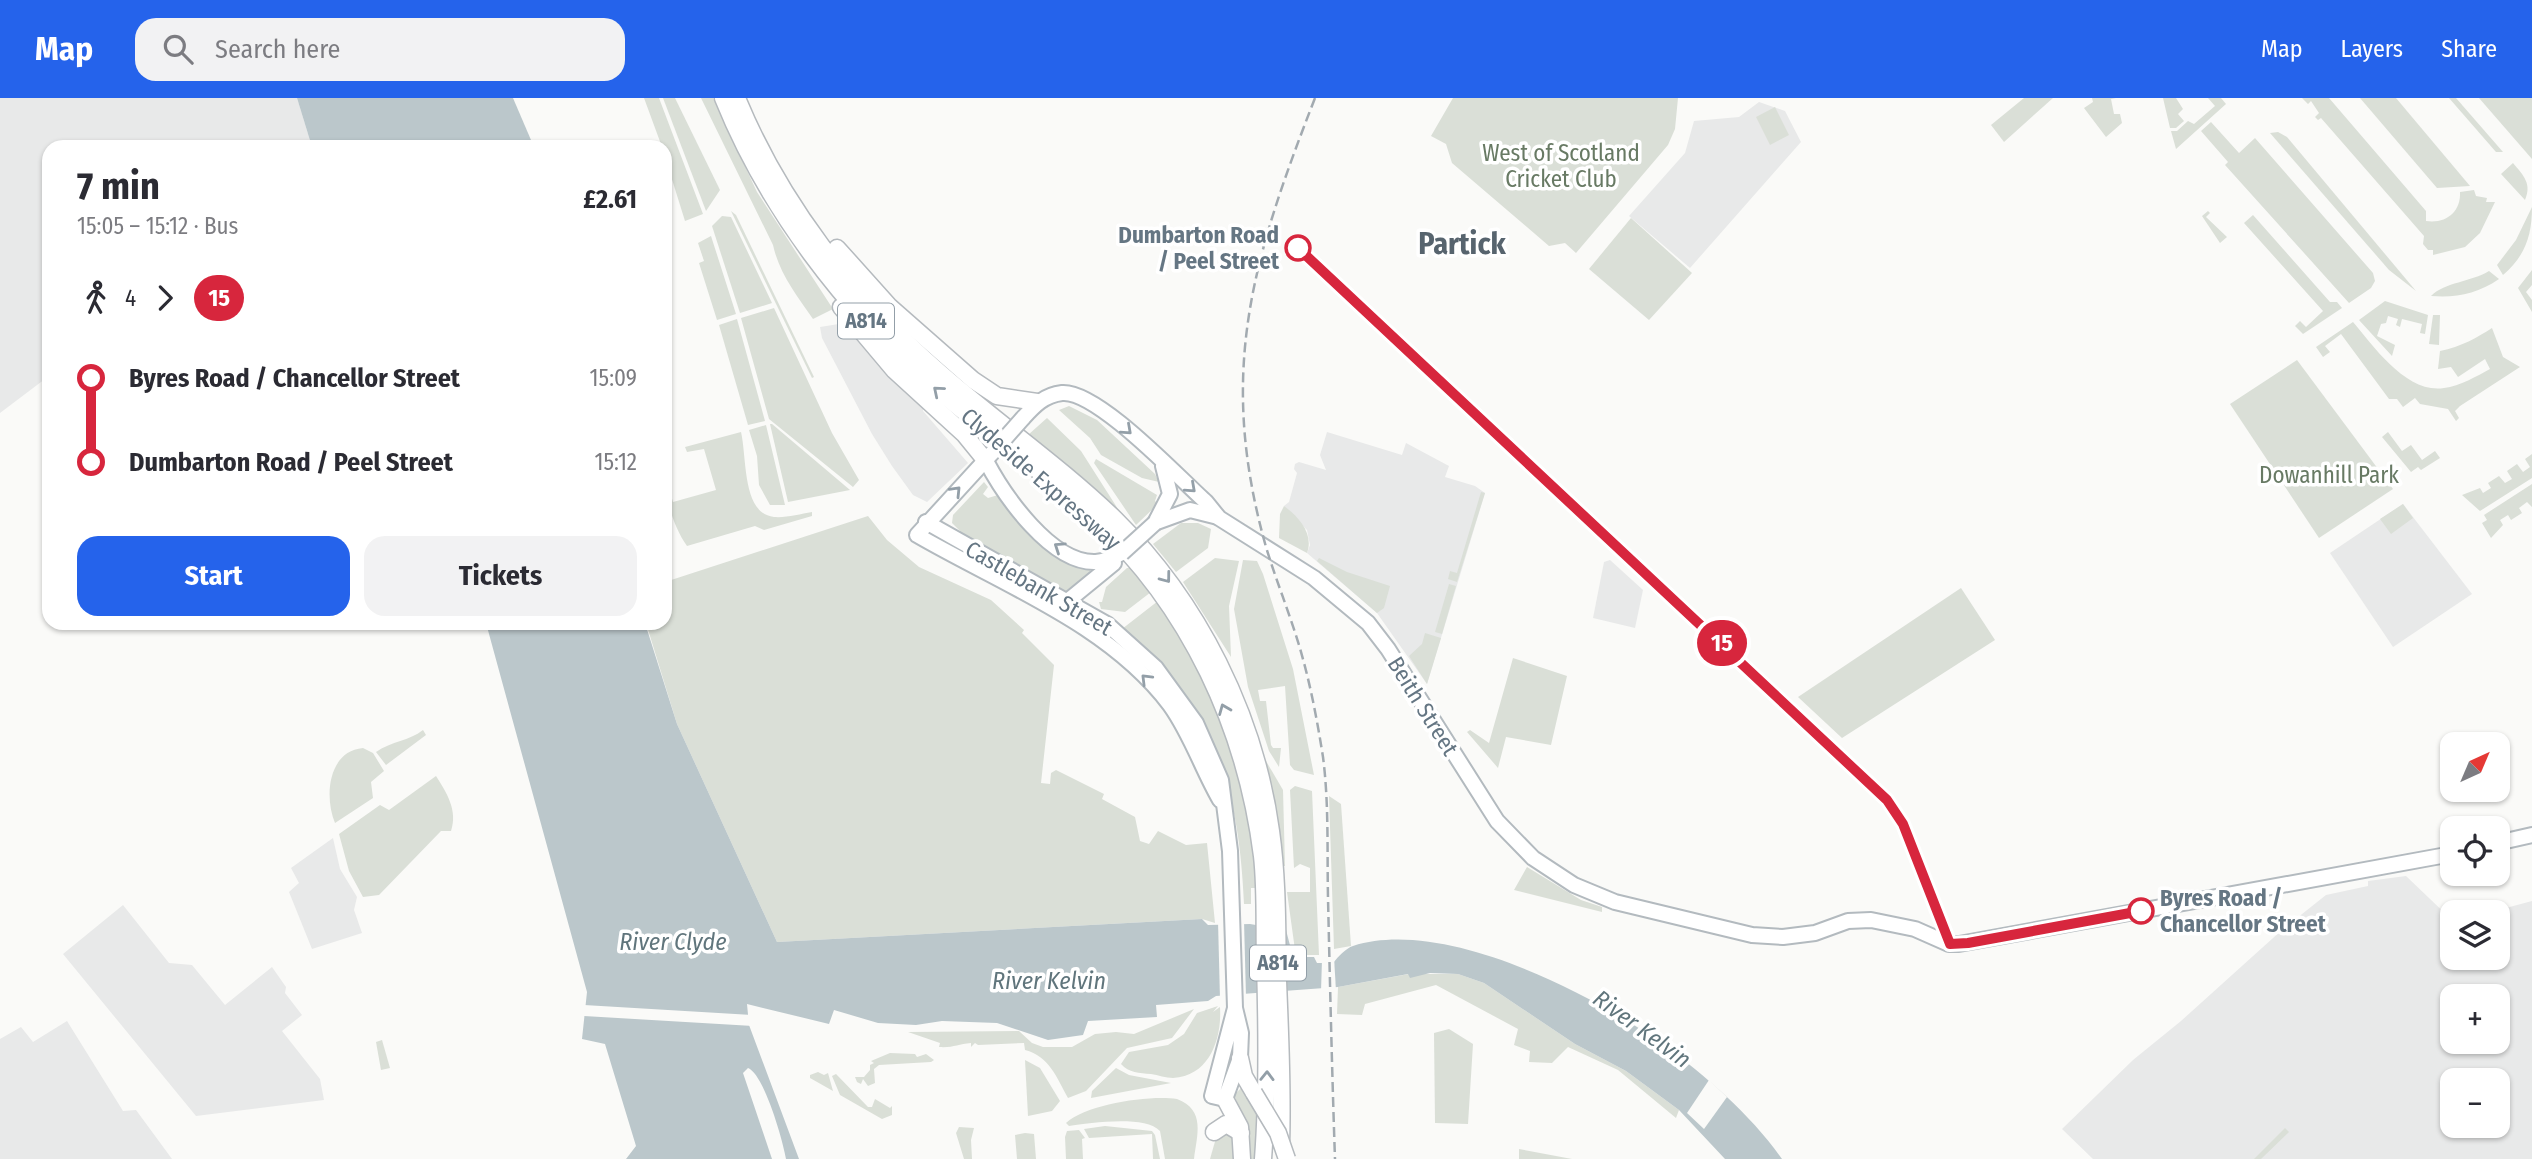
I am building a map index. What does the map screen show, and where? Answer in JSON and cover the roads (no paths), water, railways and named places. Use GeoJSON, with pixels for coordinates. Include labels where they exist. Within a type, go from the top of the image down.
{"type":"FeatureCollection","features":[{"type":"Feature","properties":{"kind":"main road","name":"Clydeside Expressway"},"geometry":{"type":"LineString","coordinates":[[723,98],[734,125],[790,222],[860,314],[931,384],[1094,519],[1132,558],[1172,609],[1215,686],[1240,753],[1269,890]]}},
{"type":"Feature","properties":{"kind":"main road","name":"Clydeside Expressway"},"geometry":{"type":"LineString","coordinates":[[737,98],[797,211],[825,250],[884,320],[941,374],[1110,514],[1147,555],[1187,608],[1221,667],[1248,734],[1267,808],[1280,1159]]}},
{"type":"Feature","properties":{"kind":"main road"},"geometry":{"type":"LineString","coordinates":[[734,125],[738,144],[760,190],[822,282],[885,360],[920,397],[989,456],[1017,511],[1065,551],[1093,562],[1118,558]]}},
{"type":"Feature","properties":{"kind":"main road"},"geometry":{"type":"LineString","coordinates":[[763,151],[855,270],[929,345],[992,394],[1037,402]]}},
{"type":"Feature","properties":{"kind":"main road","name":"Beith Street"},"geometry":{"type":"LineString","coordinates":[[1037,402],[1060,393],[1093,402],[1160,460],[1219,518],[1314,578],[1368,623],[1388,649],[1497,821],[1533,858],[1574,885],[1615,902],[1740,933],[1783,937],[1815,933],[1848,921],[1871,920],[1919,930],[1950,944],[1995,939],[2440,856]]}},
{"type":"Feature","properties":{"kind":"main road"},"geometry":{"type":"LineString","coordinates":[[926,522],[1037,402]]}},
{"type":"Feature","properties":{"kind":"main road"},"geometry":{"type":"LineString","coordinates":[[1055,611],[1155,523],[1170,494],[1169,481],[1160,460]]}},
{"type":"Feature","properties":{"kind":"main road"},"geometry":{"type":"LineString","coordinates":[[1155,523],[1190,510],[1219,518]]}},
{"type":"Feature","properties":{"kind":"main road","name":"Castlebank Street"},"geometry":{"type":"LineString","coordinates":[[1193,730],[1128,662],[1094,635],[917,535],[926,522],[1092,615],[1156,667],[1193,730],[1223,805],[1230,851],[1239,1081],[1219,1098]]}},
{"type":"Feature","properties":{"kind":"main road"},"geometry":{"type":"LineString","coordinates":[[1092,615],[1088,606],[1090,593],[1118,558]]}},
{"type":"Feature","properties":{"kind":"main road"},"geometry":{"type":"LineString","coordinates":[[2510,841],[2532,835]]}},
{"type":"Feature","properties":{"kind":"main road","name":"Castlebank Street"},"geometry":{"type":"LineString","coordinates":[[1235,1007],[1241,1033],[1240,1058]]}},
{"type":"Feature","properties":{"kind":"main road","name":"Clydeside Expressway"},"geometry":{"type":"LineString","coordinates":[[1264,1159],[1274,1042]]}},
{"type":"Feature","properties":{"kind":"main road"},"geometry":{"type":"LineString","coordinates":[[1240,1058],[1239,1081],[1278,1133],[1287,1159]]}},
{"type":"Feature","properties":{"kind":"main road"},"geometry":{"type":"LineString","coordinates":[[1219,1098],[1234,1111],[1241,1133],[1242,1159]]}},
{"type":"Feature","properties":{"kind":"main road"},"geometry":{"type":"LineString","coordinates":[[1214,1132],[1226,1124],[1241,1133]]}},
{"type":"Feature","properties":{"kind":"water"},"geometry":{"type":"Polygon","coordinates":[[[297,98],[513,98],[531,140],[310,140],[297,98]]]}},
{"type":"Feature","properties":{"kind":"water"},"geometry":{"type":"Polygon","coordinates":[[[488,630],[647,630],[677,724],[777,942],[1202,919],[1208,925],[1250,924],[1286,930],[1293,957],[1314,957],[1317,963],[1333,963],[1353,946],[1389,940],[1429,942],[1472,951],[1557,983],[1664,1045],[1728,1098],[1757,1127],[1782,1159],[1725,1159],[1679,1110],[1626,1071],[1575,1044],[1484,983],[1458,974],[1430,973],[1410,978],[1408,974],[1338,987],[1216,996],[1208,1001],[1156,1005],[1157,1017],[1088,1021],[1083,1035],[1048,1040],[997,1023],[878,1023],[834,1010],[829,1024],[747,1004],[749,1025],[799,1159],[786,1159],[766,1095],[754,1073],[748,1068],[743,1073],[772,1159],[626,1159],[636,1146],[605,1044],[582,1039],[587,992],[488,630]]]}},
{"type":"Feature","properties":{"kind":"railway"},"geometry":{"type":"LineString","coordinates":[[1315,98],[1274,212],[1259,265],[1248,318],[1243,371],[1244,426],[1251,484],[1266,547],[1303,659],[1323,757],[1327,809],[1335,1159]]}},
{"type":"Feature","properties":{"kind":"place","name":"Dumbarton Road / Peel Street"},"geometry":{"type":"Point","coordinates":[1298,248]}},
{"type":"Feature","properties":{"kind":"place","name":"Byres Road / Chancellor Street"},"geometry":{"type":"Point","coordinates":[2141,911]}},
{"type":"Feature","properties":{"kind":"district","name":"Partick"},"geometry":{"type":"Point","coordinates":[1462,244]}},
{"type":"Feature","properties":{"kind":"park label","name":"West of Scotland Cricket Club"},"geometry":{"type":"Point","coordinates":[1561,166]}},
{"type":"Feature","properties":{"kind":"park label","name":"Dowanhill Park"},"geometry":{"type":"Point","coordinates":[2329,475]}},
{"type":"Feature","properties":{"kind":"water label","name":"River Clyde"},"geometry":{"type":"Point","coordinates":[673,942]}},
{"type":"Feature","properties":{"kind":"water label","name":"River Kelvin"},"geometry":{"type":"Point","coordinates":[1049,981]}},
{"type":"Feature","properties":{"kind":"water label","name":"River Kelvin"},"geometry":{"type":"Point","coordinates":[1642,1029]}}]}
